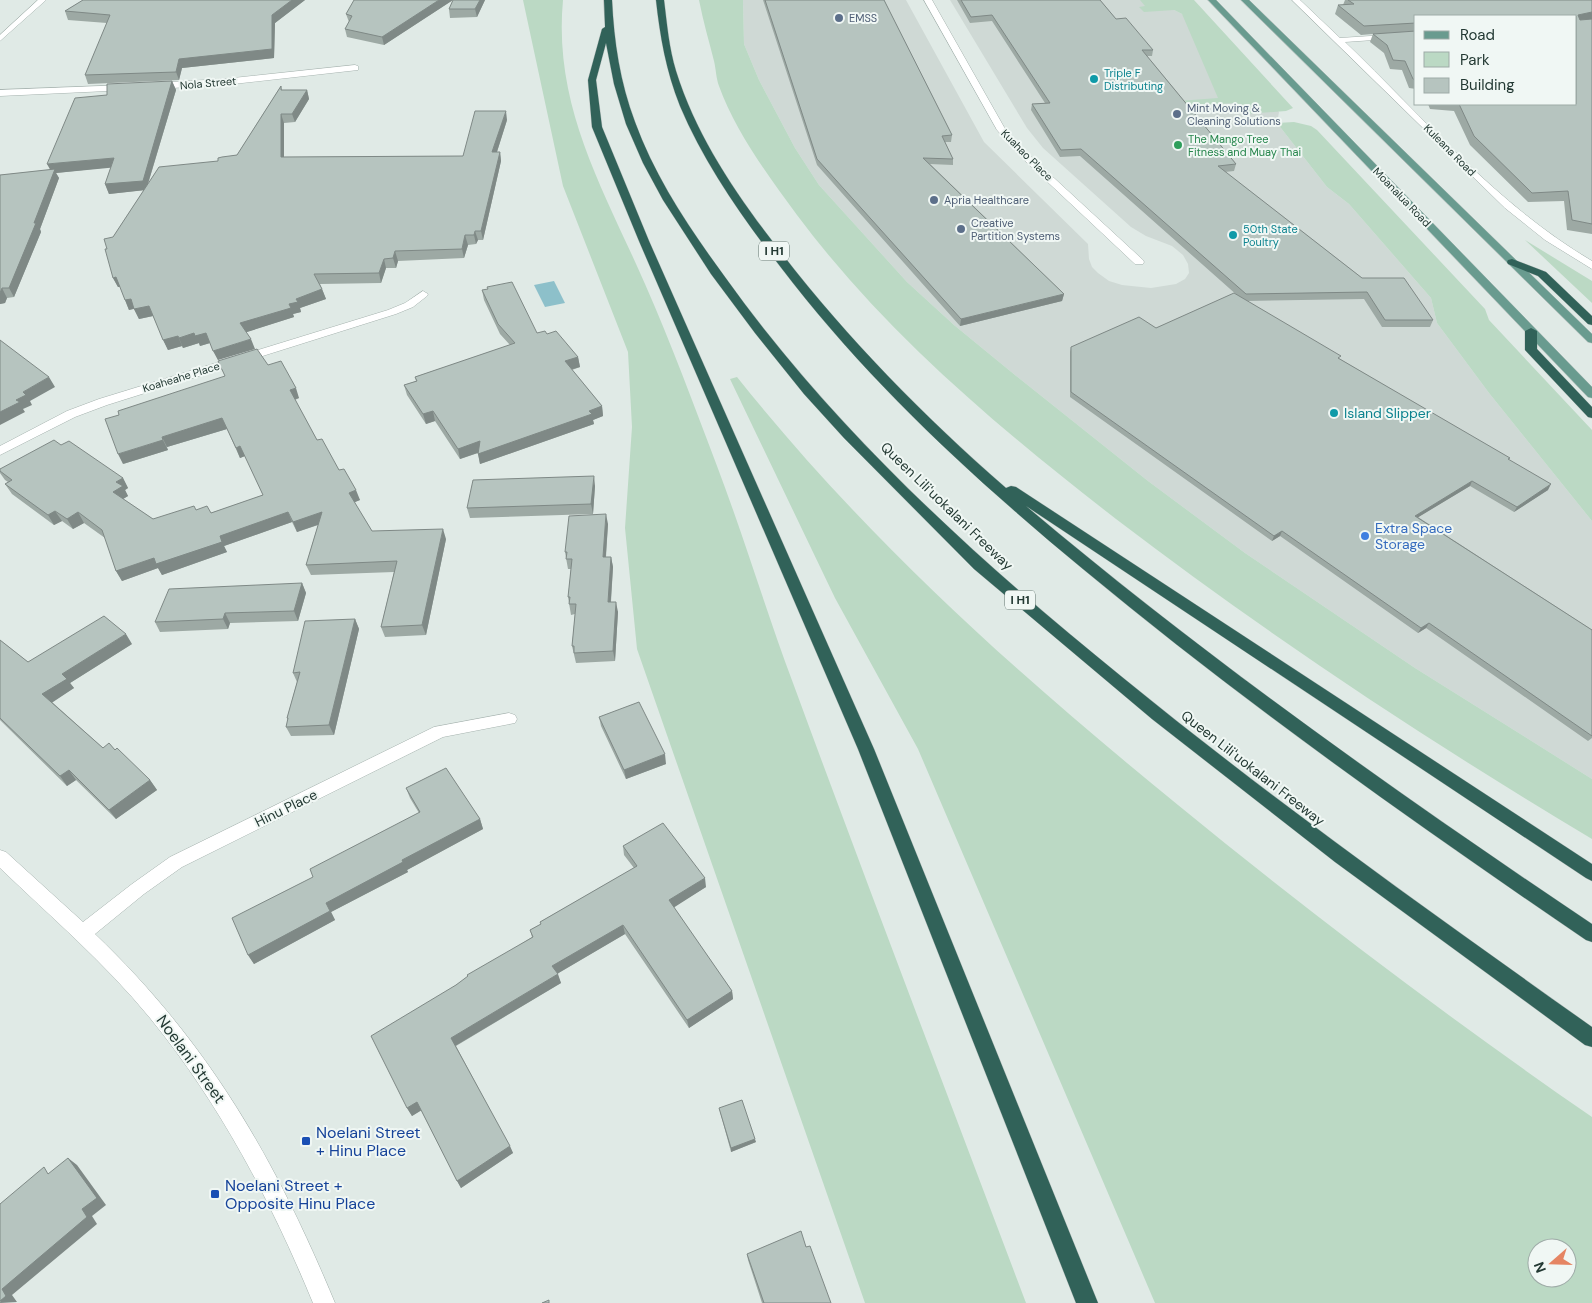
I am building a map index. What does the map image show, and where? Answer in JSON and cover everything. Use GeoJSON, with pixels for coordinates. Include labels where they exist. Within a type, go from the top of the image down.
{"type":"FeatureCollection","features":[{"type":"Feature","properties":{"kind":"highway","name":"Queen Liliʻuokalani Freeway"},"geometry":{"type":"LineString","coordinates":[[608,0],[607,25],[626,110],[635,135],[663,191],[681,222],[718,276],[766,340],[821,406],[963,550],[1164,721],[1298,825],[1592,1038]]}},
{"type":"Feature","properties":{"kind":"highway","name":"I H1"},"geometry":{"type":"LineString","coordinates":[[660,0],[665,45],[675,79],[687,112],[703,146],[725,183],[800,285],[848,343],[963,458],[1071,552],[1186,646],[1458,844],[1592,934]]}},
{"type":"Feature","properties":{"kind":"highway"},"geometry":{"type":"LineString","coordinates":[[607,25],[592,80],[596,127],[866,749],[1087,1303]]}},
{"type":"Feature","properties":{"kind":"highway"},"geometry":{"type":"LineString","coordinates":[[1512,262],[1542,274],[1592,322]]}},
{"type":"Feature","properties":{"kind":"highway"},"geometry":{"type":"LineString","coordinates":[[1531,331],[1531,350],[1592,414]]}},
{"type":"Feature","properties":{"kind":"highway"},"geometry":{"type":"LineString","coordinates":[[963,458],[1592,873]]}},
{"type":"Feature","properties":{"kind":"main road","name":"Moanalua Road"},"geometry":{"type":"LineString","coordinates":[[1212,0],[1592,394]]}},
{"type":"Feature","properties":{"kind":"main road"},"geometry":{"type":"LineString","coordinates":[[1245,0],[1592,340]]}},
{"type":"Feature","properties":{"kind":"street"},"geometry":{"type":"LineString","coordinates":[[0,39],[42,0]]}},
{"type":"Feature","properties":{"kind":"street","name":"Kuahao Place"},"geometry":{"type":"LineString","coordinates":[[928,0],[1000,128],[1025,156],[1140,262]]}},
{"type":"Feature","properties":{"kind":"street","name":"Kuleana Road"},"geometry":{"type":"LineString","coordinates":[[1296,0],[1340,40],[1507,206],[1554,243],[1592,266]]}},
{"type":"Feature","properties":{"kind":"street"},"geometry":{"type":"LineString","coordinates":[[1340,40],[1414,35]]}},
{"type":"Feature","properties":{"kind":"street","name":"Nola Street"},"geometry":{"type":"LineString","coordinates":[[0,93],[242,80],[355,68]]}},
{"type":"Feature","properties":{"kind":"street","name":"Koaheahe Place"},"geometry":{"type":"LineString","coordinates":[[0,452],[71,414],[103,402],[392,312],[409,305],[423,294]]}},
{"type":"Feature","properties":{"kind":"street","name":"Hinu Place"},"geometry":{"type":"LineString","coordinates":[[82,934],[138,889],[176,862],[440,732],[509,719]]}},
{"type":"Feature","properties":{"kind":"street","name":"Noelani Street"},"geometry":{"type":"LineString","coordinates":[[0,857],[82,934],[156,1011],[212,1085],[241,1131],[288,1218],[324,1303]]}},
{"type":"Feature","properties":{"kind":"shaded area"},"geometry":{"type":"Polygon","coordinates":[[[743,0],[906,0],[984,142],[1088,244],[1089,259],[1092,267],[1098,273],[1109,281],[1122,285],[1151,288],[1176,284],[1185,279],[1189,273],[1188,264],[1183,255],[1172,246],[1146,236],[1131,227],[1043,148],[1027,128],[950,0],[1166,0],[1174,10],[1182,14],[1279,112],[1277,123],[1327,187],[1349,204],[1431,298],[1437,323],[1489,393],[1592,521],[1592,779],[1415,668],[1245,553],[1148,481],[1015,375],[954,325],[907,282],[819,185],[795,148],[759,80],[744,44],[743,0]]]}},
{"type":"Feature","properties":{"kind":"green space"},"geometry":{"type":"Polygon","coordinates":[[[523,0],[563,0],[562,39],[566,76],[574,112],[585,147],[598,181],[655,306],[691,397],[727,493],[783,656],[1026,1303],[865,1303],[637,649],[625,528],[632,427],[628,352],[563,186],[523,0]]]}},
{"type":"Feature","properties":{"kind":"green space"},"geometry":{"type":"Polygon","coordinates":[[[699,0],[743,0],[744,44],[759,80],[795,148],[819,185],[907,282],[954,325],[1015,375],[1148,481],[1245,553],[1415,668],[1592,779],[1592,839],[1409,725],[1231,604],[1073,485],[946,378],[868,300],[831,258],[775,185],[743,137],[717,80],[699,0]]]}},
{"type":"Feature","properties":{"kind":"green space"},"geometry":{"type":"Polygon","coordinates":[[[1140,0],[1194,0],[1293,108],[1286,111],[1245,114],[1235,103],[1182,106],[1178,101],[1218,98],[1182,14],[1174,10],[1144,12],[1139,7],[1145,6],[1140,0]]]}},
{"type":"Feature","properties":{"kind":"green space"},"geometry":{"type":"Polygon","coordinates":[[[1294,122],[1311,126],[1317,130],[1485,309],[1489,320],[1592,430],[1592,521],[1489,393],[1437,323],[1431,298],[1349,204],[1327,187],[1277,123],[1294,122]]]}},
{"type":"Feature","properties":{"kind":"green space"},"geometry":{"type":"Polygon","coordinates":[[[1525,240],[1592,281],[1592,303],[1525,240]]]}},
{"type":"Feature","properties":{"kind":"green space"},"geometry":{"type":"Polygon","coordinates":[[[737,377],[787,437],[891,550],[1059,706],[1178,805],[1330,926],[1486,1042],[1592,1117],[1592,1303],[1155,1303],[918,749],[835,598],[730,379],[737,377]]]}},
{"type":"Feature","properties":{"kind":"water"},"geometry":{"type":"Polygon","coordinates":[[[554,281],[565,303],[545,307],[534,285],[554,281]]]}},
{"type":"Feature","properties":{"kind":"building"},"geometry":{"type":"Polygon","coordinates":[[[83,0],[292,0],[272,15],[272,49],[179,59],[176,72],[85,75],[110,15],[65,11],[83,0]]]}},
{"type":"Feature","properties":{"kind":"building"},"geometry":{"type":"Polygon","coordinates":[[[354,0],[439,0],[382,37],[345,29],[352,16],[346,14],[354,0]]]}},
{"type":"Feature","properties":{"kind":"building"},"geometry":{"type":"Polygon","coordinates":[[[453,0],[480,0],[475,9],[449,9],[453,0]]]}},
{"type":"Feature","properties":{"kind":"building"},"geometry":{"type":"Polygon","coordinates":[[[765,0],[884,0],[952,135],[942,136],[953,159],[923,158],[1064,294],[961,319],[817,159],[765,0]]]}},
{"type":"Feature","properties":{"kind":"building"},"geometry":{"type":"Polygon","coordinates":[[[961,0],[1100,0],[1116,19],[1126,18],[1153,50],[1142,50],[1236,164],[1218,166],[1362,278],[1404,278],[1433,320],[1385,320],[1367,292],[1246,294],[1081,149],[1061,150],[1032,104],[1050,103],[992,15],[971,17],[961,0]]]}},
{"type":"Feature","properties":{"kind":"building"},"geometry":{"type":"Polygon","coordinates":[[[1348,0],[1592,0],[1592,12],[1578,15],[1580,20],[1592,19],[1592,224],[1572,220],[1568,191],[1532,193],[1474,136],[1459,105],[1577,105],[1577,15],[1414,15],[1414,23],[1364,26],[1338,5],[1354,4],[1348,0]]]}},
{"type":"Feature","properties":{"kind":"building"},"geometry":{"type":"Polygon","coordinates":[[[1414,31],[1414,79],[1405,61],[1393,60],[1387,45],[1373,34],[1414,31]]]}},
{"type":"Feature","properties":{"kind":"building"},"geometry":{"type":"Polygon","coordinates":[[[172,81],[143,181],[105,184],[114,158],[47,164],[75,98],[107,95],[107,84],[172,81]]]}},
{"type":"Feature","properties":{"kind":"building"},"geometry":{"type":"Polygon","coordinates":[[[281,86],[281,90],[307,90],[292,114],[281,114],[281,157],[463,156],[475,111],[506,111],[492,152],[500,152],[481,231],[475,231],[474,235],[465,235],[462,249],[395,251],[393,258],[384,259],[379,273],[314,274],[322,289],[296,299],[298,302],[289,304],[291,308],[240,323],[251,339],[213,351],[206,333],[195,336],[194,333],[179,338],[178,336],[163,340],[149,306],[134,309],[131,299],[125,300],[116,277],[113,278],[104,239],[113,237],[159,167],[218,161],[218,158],[237,155],[281,86]]]}},
{"type":"Feature","properties":{"kind":"building"},"geometry":{"type":"Polygon","coordinates":[[[55,169],[34,223],[36,223],[9,288],[2,288],[0,293],[0,175],[55,169]]]}},
{"type":"Feature","properties":{"kind":"building"},"geometry":{"type":"Polygon","coordinates":[[[512,282],[537,333],[545,331],[547,334],[556,331],[578,357],[565,361],[602,406],[589,411],[592,414],[478,454],[480,441],[458,449],[433,411],[423,414],[404,385],[417,381],[415,377],[515,343],[498,324],[482,290],[488,289],[487,287],[512,282]]]}},
{"type":"Feature","properties":{"kind":"building"},"geometry":{"type":"Polygon","coordinates":[[[1234,293],[1341,356],[1338,358],[1510,458],[1508,459],[1551,484],[1517,507],[1472,481],[1415,516],[1592,630],[1592,736],[1429,623],[1421,628],[1282,531],[1274,536],[1071,392],[1071,347],[1139,317],[1156,328],[1234,293]]]}},
{"type":"Feature","properties":{"kind":"building"},"geometry":{"type":"Polygon","coordinates":[[[0,340],[49,377],[23,392],[26,395],[16,400],[20,402],[0,412],[0,340]]]}},
{"type":"Feature","properties":{"kind":"building"},"geometry":{"type":"Polygon","coordinates":[[[257,349],[268,365],[281,361],[296,388],[290,390],[317,440],[322,439],[339,470],[344,469],[356,490],[349,493],[372,531],[443,529],[422,625],[381,627],[397,561],[306,565],[322,512],[293,522],[288,512],[220,536],[222,542],[156,564],[154,558],[116,571],[102,530],[78,512],[67,519],[55,511],[48,515],[5,484],[12,480],[0,469],[54,440],[61,445],[69,441],[123,478],[116,482],[123,486],[113,492],[153,519],[194,506],[196,510],[207,506],[211,513],[263,495],[240,446],[236,448],[222,418],[162,437],[163,440],[118,454],[105,419],[119,415],[118,411],[225,376],[218,361],[257,349]]]}},
{"type":"Feature","properties":{"kind":"building"},"geometry":{"type":"Polygon","coordinates":[[[594,476],[591,504],[467,508],[473,480],[594,476]]]}},
{"type":"Feature","properties":{"kind":"building"},"geometry":{"type":"Polygon","coordinates":[[[606,514],[603,557],[611,557],[608,602],[616,602],[613,651],[574,653],[574,646],[572,646],[576,604],[569,604],[570,597],[568,597],[572,559],[566,559],[567,552],[565,552],[569,516],[606,514]]]}},
{"type":"Feature","properties":{"kind":"building"},"geometry":{"type":"Polygon","coordinates":[[[302,583],[294,611],[225,613],[223,619],[155,622],[169,589],[302,583]]]}},
{"type":"Feature","properties":{"kind":"building"},"geometry":{"type":"Polygon","coordinates":[[[104,616],[126,634],[62,674],[67,679],[42,694],[103,748],[109,743],[115,750],[117,748],[150,780],[109,810],[69,770],[60,776],[0,718],[0,640],[28,662],[104,616]]]}},
{"type":"Feature","properties":{"kind":"building"},"geometry":{"type":"Polygon","coordinates":[[[355,619],[329,725],[286,727],[300,672],[293,673],[305,621],[355,619]]]}},
{"type":"Feature","properties":{"kind":"building"},"geometry":{"type":"Polygon","coordinates":[[[639,702],[665,754],[624,770],[599,717],[639,702]]]}},
{"type":"Feature","properties":{"kind":"building"},"geometry":{"type":"Polygon","coordinates":[[[446,768],[480,819],[326,903],[330,911],[248,955],[232,918],[313,877],[310,869],[420,812],[406,788],[446,768]]]}},
{"type":"Feature","properties":{"kind":"building"},"geometry":{"type":"Polygon","coordinates":[[[663,823],[705,878],[669,900],[732,991],[687,1020],[623,925],[552,966],[558,974],[451,1038],[510,1146],[457,1181],[417,1102],[407,1108],[371,1036],[456,985],[467,975],[533,937],[530,930],[541,924],[540,922],[637,866],[623,846],[663,823]]]}},
{"type":"Feature","properties":{"kind":"building"},"geometry":{"type":"Polygon","coordinates":[[[742,1100],[755,1139],[731,1148],[719,1108],[742,1100]]]}},
{"type":"Feature","properties":{"kind":"building"},"geometry":{"type":"Polygon","coordinates":[[[68,1158],[97,1198],[82,1209],[87,1217],[2,1289],[6,1296],[0,1301],[0,1204],[44,1167],[48,1174],[68,1158]]]}},
{"type":"Feature","properties":{"kind":"building"},"geometry":{"type":"Polygon","coordinates":[[[801,1231],[806,1247],[810,1246],[831,1303],[764,1303],[747,1254],[801,1231]]]}},
{"type":"Feature","properties":{"kind":"place","name":"EMSS"},"geometry":{"type":"Point","coordinates":[839,18]}},
{"type":"Feature","properties":{"kind":"place","name":"Triple F Distributing"},"geometry":{"type":"Point","coordinates":[1094,79]}},
{"type":"Feature","properties":{"kind":"place","name":"Mint Moving & Cleaning Solutions"},"geometry":{"type":"Point","coordinates":[1177,114]}},
{"type":"Feature","properties":{"kind":"place","name":"The Mango Tree Fitness and Muay Thai"},"geometry":{"type":"Point","coordinates":[1178,145]}},
{"type":"Feature","properties":{"kind":"place","name":"Apria Healthcare"},"geometry":{"type":"Point","coordinates":[934,200]}},
{"type":"Feature","properties":{"kind":"place","name":"Creative Partition Systems"},"geometry":{"type":"Point","coordinates":[961,229]}},
{"type":"Feature","properties":{"kind":"place","name":"50th State Poultry"},"geometry":{"type":"Point","coordinates":[1233,235]}},
{"type":"Feature","properties":{"kind":"place","name":"Island Slipper"},"geometry":{"type":"Point","coordinates":[1334,413]}},
{"type":"Feature","properties":{"kind":"place","name":"Extra Space Storage"},"geometry":{"type":"Point","coordinates":[1365,536]}},
{"type":"Feature","properties":{"kind":"place","name":"Noelani Street + Hinu Place"},"geometry":{"type":"Point","coordinates":[306,1141]}},
{"type":"Feature","properties":{"kind":"place","name":"Noelani Street + Opposite Hinu Place"},"geometry":{"type":"Point","coordinates":[215,1194]}}]}
